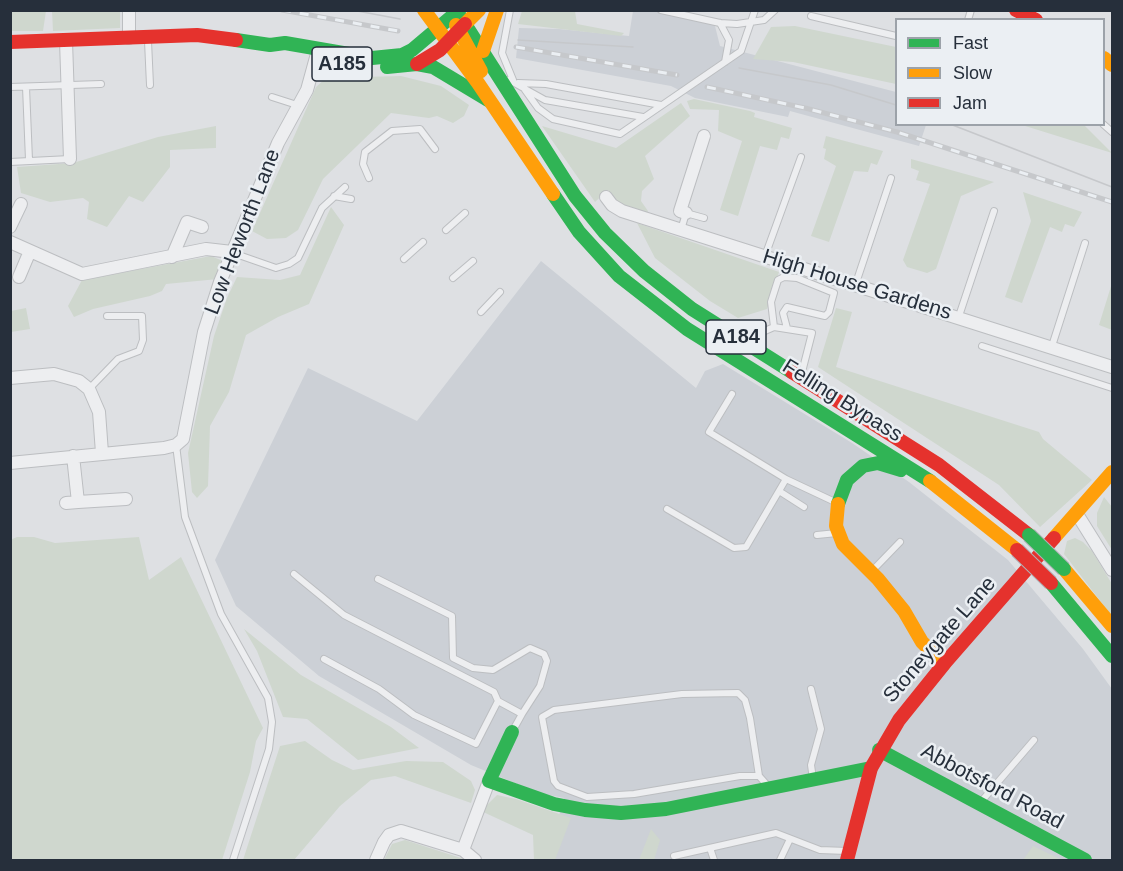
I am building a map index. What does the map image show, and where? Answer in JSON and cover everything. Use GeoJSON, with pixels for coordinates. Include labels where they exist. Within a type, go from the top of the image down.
{"type":"FeatureCollection","features":[{"type":"Feature","properties":{"kind":"main road","name":"Felling Bypass"},"geometry":{"type":"LineString","coordinates":[[424,10],[579,232],[641,295],[730,357],[940,488],[1017,550],[1051,583],[1113,656]]}},
{"type":"Feature","properties":{"kind":"main road"},"geometry":{"type":"LineString","coordinates":[[436,30],[455,17],[479,10]]}},
{"type":"Feature","properties":{"kind":"main road"},"geometry":{"type":"LineString","coordinates":[[483,51],[497,10]]}},
{"type":"Feature","properties":{"kind":"main road"},"geometry":{"type":"LineString","coordinates":[[1016,10],[1032,18]]}},
{"type":"Feature","properties":{"kind":"main road","name":"Felling Bypass"},"geometry":{"type":"LineString","coordinates":[[455,17],[510,81],[575,196],[604,233],[666,289],[724,329],[939,465],[1029,535],[1064,569],[1113,626]]}},
{"type":"Feature","properties":{"kind":"main road"},"geometry":{"type":"LineString","coordinates":[[447,43],[455,17]]}},
{"type":"Feature","properties":{"kind":"main road"},"geometry":{"type":"LineString","coordinates":[[455,17],[508,112],[512,133]]}},
{"type":"Feature","properties":{"kind":"main road","name":"A185"},"geometry":{"type":"LineString","coordinates":[[317,55],[372,58],[402,55],[421,45],[436,30]]}},
{"type":"Feature","properties":{"kind":"main road","name":"A185"},"geometry":{"type":"LineString","coordinates":[[10,42],[197,35],[270,45],[285,43],[317,55],[369,67],[417,64],[442,71],[488,100]]}},
{"type":"Feature","properties":{"kind":"main road","name":"A185"},"geometry":{"type":"LineString","coordinates":[[417,64],[433,56],[447,43]]}},
{"type":"Feature","properties":{"kind":"main road"},"geometry":{"type":"LineString","coordinates":[[940,488],[894,467],[871,464],[851,474],[843,486],[838,504],[838,533],[853,556],[904,611],[922,642],[944,664]]}},
{"type":"Feature","properties":{"kind":"main road","name":"Stoneygate Lane"},"geometry":{"type":"LineString","coordinates":[[848,856],[871,768],[879,750],[899,720],[944,664],[1113,472]]}},
{"type":"Feature","properties":{"kind":"main road"},"geometry":{"type":"LineString","coordinates":[[512,732],[489,781],[554,804],[621,813],[666,809],[871,768]]}},
{"type":"Feature","properties":{"kind":"main road","name":"Abbotsford Road"},"geometry":{"type":"LineString","coordinates":[[879,750],[1085,861]]}},
{"type":"Feature","properties":{"kind":"street"},"geometry":{"type":"LineString","coordinates":[[129,10],[129,38]]}},
{"type":"Feature","properties":{"kind":"street"},"geometry":{"type":"LineString","coordinates":[[66,41],[69,159]]}},
{"type":"Feature","properties":{"kind":"street","name":"Low Heworth Lane"},"geometry":{"type":"LineString","coordinates":[[176,445],[183,439],[186,430],[204,332],[220,282],[278,143],[307,90],[317,55]]}},
{"type":"Feature","properties":{"kind":"street"},"geometry":{"type":"LineString","coordinates":[[686,213],[680,211],[704,136]]}},
{"type":"Feature","properties":{"kind":"street","name":"High House Gardens"},"geometry":{"type":"LineString","coordinates":[[606,197],[612,205],[622,211],[681,231],[959,316],[1113,367]]}},
{"type":"Feature","properties":{"kind":"street"},"geometry":{"type":"LineString","coordinates":[[10,227],[21,204]]}},
{"type":"Feature","properties":{"kind":"street"},"geometry":{"type":"LineString","coordinates":[[172,257],[187,222],[202,227]]}},
{"type":"Feature","properties":{"kind":"street"},"geometry":{"type":"LineString","coordinates":[[10,242],[82,274],[206,249],[232,252]]}},
{"type":"Feature","properties":{"kind":"street"},"geometry":{"type":"LineString","coordinates":[[19,277],[30,251]]}},
{"type":"Feature","properties":{"kind":"street"},"geometry":{"type":"LineString","coordinates":[[10,378],[54,374],[79,381],[89,389],[99,412],[102,453]]}},
{"type":"Feature","properties":{"kind":"street"},"geometry":{"type":"LineString","coordinates":[[10,463],[176,445]]}},
{"type":"Feature","properties":{"kind":"street"},"geometry":{"type":"LineString","coordinates":[[73,456],[72,503],[126,499]]}},
{"type":"Feature","properties":{"kind":"street"},"geometry":{"type":"LineString","coordinates":[[1077,514],[1113,570]]}},
{"type":"Feature","properties":{"kind":"street"},"geometry":{"type":"LineString","coordinates":[[464,850],[489,781]]}},
{"type":"Feature","properties":{"kind":"street"},"geometry":{"type":"LineString","coordinates":[[376,861],[389,835],[401,831],[464,850],[475,861]]}},
{"type":"Feature","properties":{"kind":"lane"},"geometry":{"type":"LineString","coordinates":[[510,10],[502,54],[510,81],[545,100],[643,117]]}},
{"type":"Feature","properties":{"kind":"lane"},"geometry":{"type":"LineString","coordinates":[[661,10],[720,23],[752,23],[764,20],[775,10]]}},
{"type":"Feature","properties":{"kind":"lane"},"geometry":{"type":"LineString","coordinates":[[525,90],[538,108],[553,119],[620,134],[741,51],[752,23],[754,10]]}},
{"type":"Feature","properties":{"kind":"lane"},"geometry":{"type":"LineString","coordinates":[[811,16],[895,36]]}},
{"type":"Feature","properties":{"kind":"lane"},"geometry":{"type":"LineString","coordinates":[[720,23],[729,40],[725,62]]}},
{"type":"Feature","properties":{"kind":"lane"},"geometry":{"type":"LineString","coordinates":[[147,36],[150,85]]}},
{"type":"Feature","properties":{"kind":"lane"},"geometry":{"type":"LineString","coordinates":[[510,81],[546,84],[662,105]]}},
{"type":"Feature","properties":{"kind":"lane"},"geometry":{"type":"LineString","coordinates":[[10,87],[102,84]]}},
{"type":"Feature","properties":{"kind":"lane"},"geometry":{"type":"LineString","coordinates":[[26,87],[29,160]]}},
{"type":"Feature","properties":{"kind":"lane"},"geometry":{"type":"LineString","coordinates":[[272,97],[297,105]]}},
{"type":"Feature","properties":{"kind":"lane"},"geometry":{"type":"LineString","coordinates":[[369,178],[363,164],[365,152],[392,131],[403,128],[420,129],[435,149]]}},
{"type":"Feature","properties":{"kind":"lane"},"geometry":{"type":"LineString","coordinates":[[765,256],[801,157]]}},
{"type":"Feature","properties":{"kind":"lane"},"geometry":{"type":"LineString","coordinates":[[10,162],[69,159]]}},
{"type":"Feature","properties":{"kind":"lane"},"geometry":{"type":"LineString","coordinates":[[855,286],[891,178]]}},
{"type":"Feature","properties":{"kind":"lane"},"geometry":{"type":"LineString","coordinates":[[232,252],[276,268],[289,264],[298,258],[322,208],[345,187]]}},
{"type":"Feature","properties":{"kind":"lane"},"geometry":{"type":"LineString","coordinates":[[334,196],[351,199]]}},
{"type":"Feature","properties":{"kind":"lane"},"geometry":{"type":"LineString","coordinates":[[959,316],[994,211]]}},
{"type":"Feature","properties":{"kind":"lane"},"geometry":{"type":"LineString","coordinates":[[446,230],[465,213]]}},
{"type":"Feature","properties":{"kind":"lane"},"geometry":{"type":"LineString","coordinates":[[681,231],[686,213],[704,218]]}},
{"type":"Feature","properties":{"kind":"lane"},"geometry":{"type":"LineString","coordinates":[[404,259],[423,242]]}},
{"type":"Feature","properties":{"kind":"lane"},"geometry":{"type":"LineString","coordinates":[[1052,346],[1085,243]]}},
{"type":"Feature","properties":{"kind":"lane"},"geometry":{"type":"LineString","coordinates":[[453,278],[473,261]]}},
{"type":"Feature","properties":{"kind":"lane"},"geometry":{"type":"LineString","coordinates":[[774,327],[771,302],[778,280],[784,277],[797,278],[834,293],[829,312],[825,316],[787,307],[783,313],[787,328]]}},
{"type":"Feature","properties":{"kind":"lane"},"geometry":{"type":"LineString","coordinates":[[482,312],[500,292]]}},
{"type":"Feature","properties":{"kind":"lane"},"geometry":{"type":"LineString","coordinates":[[89,389],[118,359],[139,351],[143,340],[142,316],[107,316]]}},
{"type":"Feature","properties":{"kind":"lane"},"geometry":{"type":"LineString","coordinates":[[724,329],[758,334],[774,327],[812,333],[801,378]]}},
{"type":"Feature","properties":{"kind":"lane"},"geometry":{"type":"LineString","coordinates":[[982,346],[1113,388]]}},
{"type":"Feature","properties":{"kind":"lane"},"geometry":{"type":"LineString","coordinates":[[732,393],[709,432],[786,479],[838,504]]}},
{"type":"Feature","properties":{"kind":"lane"},"geometry":{"type":"LineString","coordinates":[[176,445],[185,517],[221,614],[268,698],[272,722],[270,749],[233,861]]}},
{"type":"Feature","properties":{"kind":"lane"},"geometry":{"type":"LineString","coordinates":[[668,509],[734,548],[746,547],[786,479]]}},
{"type":"Feature","properties":{"kind":"lane"},"geometry":{"type":"LineString","coordinates":[[779,491],[804,507]]}},
{"type":"Feature","properties":{"kind":"lane"},"geometry":{"type":"LineString","coordinates":[[817,535],[838,533]]}},
{"type":"Feature","properties":{"kind":"lane"},"geometry":{"type":"LineString","coordinates":[[871,573],[900,542]]}},
{"type":"Feature","properties":{"kind":"lane"},"geometry":{"type":"LineString","coordinates":[[294,574],[344,615],[494,692],[498,701],[522,714]]}},
{"type":"Feature","properties":{"kind":"lane"},"geometry":{"type":"LineString","coordinates":[[378,579],[452,616],[453,658],[472,668],[493,670],[530,648],[544,654],[547,661],[540,686],[512,732]]}},
{"type":"Feature","properties":{"kind":"lane"},"geometry":{"type":"LineString","coordinates":[[324,660],[379,689],[414,715],[476,744],[498,701]]}},
{"type":"Feature","properties":{"kind":"lane"},"geometry":{"type":"LineString","coordinates":[[811,689],[821,729],[811,765],[813,779]]}},
{"type":"Feature","properties":{"kind":"lane"},"geometry":{"type":"LineString","coordinates":[[759,776],[740,776],[634,794],[587,797],[558,786],[554,781],[542,717],[554,710],[682,694],[738,693],[745,700],[750,718],[759,776],[770,788]]}},
{"type":"Feature","properties":{"kind":"lane"},"geometry":{"type":"LineString","coordinates":[[979,804],[1034,740]]}},
{"type":"Feature","properties":{"kind":"lane"},"geometry":{"type":"LineString","coordinates":[[674,856],[777,833],[820,850],[848,856]]}},
{"type":"Feature","properties":{"kind":"lane"},"geometry":{"type":"LineString","coordinates":[[780,861],[790,839]]}},
{"type":"Feature","properties":{"kind":"lane"},"geometry":{"type":"LineString","coordinates":[[710,848],[714,861]]}},
{"type":"Feature","properties":{"kind":"shaded area"},"geometry":{"type":"Polygon","coordinates":[[[10,11],[46,11],[43,31],[11,31],[10,11]]]}},
{"type":"Feature","properties":{"kind":"shaded area"},"geometry":{"type":"Polygon","coordinates":[[[52,11],[120,11],[120,28],[53,31],[52,11]]]}},
{"type":"Feature","properties":{"kind":"shaded area"},"geometry":{"type":"Polygon","coordinates":[[[522,11],[575,11],[577,24],[624,33],[621,36],[518,24],[522,11]]]}},
{"type":"Feature","properties":{"kind":"shaded area"},"geometry":{"type":"Polygon","coordinates":[[[633,11],[676,11],[713,18],[720,46],[895,92],[895,126],[926,126],[919,146],[790,111],[788,117],[695,98],[671,86],[516,58],[519,28],[559,29],[629,36],[633,11]]]}},
{"type":"Feature","properties":{"kind":"shaded area"},"geometry":{"type":"Polygon","coordinates":[[[795,26],[895,47],[895,84],[793,62],[753,59],[771,27],[795,26]]]}},
{"type":"Feature","properties":{"kind":"shaded area"},"geometry":{"type":"Polygon","coordinates":[[[401,76],[441,86],[469,105],[464,116],[453,123],[437,116],[429,118],[391,113],[323,179],[298,230],[286,238],[267,239],[252,231],[316,87],[326,78],[401,76]]]}},
{"type":"Feature","properties":{"kind":"shaded area"},"geometry":{"type":"Polygon","coordinates":[[[694,99],[750,111],[755,113],[754,117],[792,128],[789,139],[781,137],[777,150],[760,146],[738,216],[720,210],[742,141],[718,131],[719,110],[690,109],[687,101],[694,99]]]}},
{"type":"Feature","properties":{"kind":"shaded area"},"geometry":{"type":"Polygon","coordinates":[[[681,103],[690,116],[645,156],[654,179],[642,191],[641,201],[648,211],[647,215],[619,204],[608,190],[595,202],[542,126],[616,148],[681,103]]]}},
{"type":"Feature","properties":{"kind":"shaded area"},"geometry":{"type":"Polygon","coordinates":[[[216,126],[216,148],[170,150],[170,167],[143,202],[129,196],[107,227],[87,219],[89,202],[83,198],[50,202],[21,193],[17,167],[73,163],[158,137],[216,126]]]}},
{"type":"Feature","properties":{"kind":"shaded area"},"geometry":{"type":"Polygon","coordinates":[[[1025,126],[1085,126],[1112,153],[1025,126]]]}},
{"type":"Feature","properties":{"kind":"shaded area"},"geometry":{"type":"Polygon","coordinates":[[[826,136],[883,151],[877,165],[871,163],[868,172],[854,171],[829,242],[811,236],[836,166],[824,159],[826,149],[823,148],[826,136]]]}},
{"type":"Feature","properties":{"kind":"shaded area"},"geometry":{"type":"Polygon","coordinates":[[[911,159],[994,182],[961,196],[936,269],[927,273],[907,267],[903,260],[930,184],[916,180],[919,171],[911,168],[911,159]]]}},
{"type":"Feature","properties":{"kind":"shaded area"},"geometry":{"type":"Polygon","coordinates":[[[1023,192],[1082,212],[1074,227],[1065,224],[1062,232],[1050,227],[1022,303],[1005,297],[1031,221],[1023,192]]]}},
{"type":"Feature","properties":{"kind":"shaded area"},"geometry":{"type":"Polygon","coordinates":[[[331,207],[344,225],[309,304],[278,317],[246,335],[229,392],[210,426],[208,486],[197,498],[192,492],[188,453],[214,336],[227,298],[237,277],[280,280],[300,275],[331,207]]]}},
{"type":"Feature","properties":{"kind":"shaded area"},"geometry":{"type":"Polygon","coordinates":[[[637,223],[779,272],[767,309],[738,318],[710,301],[655,258],[637,223]]]}},
{"type":"Feature","properties":{"kind":"shaded area"},"geometry":{"type":"Polygon","coordinates":[[[211,256],[223,261],[218,279],[166,284],[162,291],[150,296],[93,309],[74,317],[68,306],[82,280],[211,256]]]}},
{"type":"Feature","properties":{"kind":"shaded area"},"geometry":{"type":"Polygon","coordinates":[[[541,261],[696,388],[705,371],[723,364],[852,443],[909,482],[1008,560],[1083,649],[1112,689],[1112,860],[546,860],[564,798],[539,793],[471,765],[319,676],[236,606],[215,560],[308,368],[417,421],[541,261]]]}},
{"type":"Feature","properties":{"kind":"shaded area"},"geometry":{"type":"Polygon","coordinates":[[[1112,283],[1112,330],[1099,325],[1112,283]]]}},
{"type":"Feature","properties":{"kind":"shaded area"},"geometry":{"type":"Polygon","coordinates":[[[26,308],[30,329],[11,332],[11,311],[26,308]]]}},
{"type":"Feature","properties":{"kind":"shaded area"},"geometry":{"type":"Polygon","coordinates":[[[836,308],[852,312],[836,367],[1039,432],[1043,439],[1092,480],[1040,527],[999,485],[818,367],[836,308]]]}},
{"type":"Feature","properties":{"kind":"shaded area"},"geometry":{"type":"Polygon","coordinates":[[[1104,497],[1112,507],[1112,550],[1097,526],[1097,513],[1104,497]]]}},
{"type":"Feature","properties":{"kind":"shaded area"},"geometry":{"type":"Polygon","coordinates":[[[17,537],[34,537],[55,543],[139,537],[149,580],[181,557],[263,728],[256,741],[250,772],[222,860],[11,860],[10,540],[17,537]]]}},
{"type":"Feature","properties":{"kind":"shaded area"},"geometry":{"type":"Polygon","coordinates":[[[1075,538],[1092,551],[1112,584],[1112,616],[1064,554],[1067,541],[1075,538]]]}},
{"type":"Feature","properties":{"kind":"shaded area"},"geometry":{"type":"Polygon","coordinates":[[[244,629],[301,675],[391,727],[419,748],[358,760],[307,719],[283,717],[257,651],[244,629]]]}},
{"type":"Feature","properties":{"kind":"shaded area"},"geometry":{"type":"Polygon","coordinates":[[[305,741],[332,760],[353,770],[406,761],[443,762],[471,781],[475,790],[471,803],[395,776],[371,780],[340,806],[294,860],[243,860],[280,746],[305,741]]]}},
{"type":"Feature","properties":{"kind":"shaded area"},"geometry":{"type":"Polygon","coordinates":[[[497,795],[516,799],[571,818],[555,860],[534,860],[533,835],[481,811],[497,795]]]}},
{"type":"Feature","properties":{"kind":"shaded area"},"geometry":{"type":"Polygon","coordinates":[[[651,829],[660,840],[654,860],[639,860],[651,829]]]}},
{"type":"Feature","properties":{"kind":"shaded area"},"geometry":{"type":"Polygon","coordinates":[[[405,840],[464,860],[384,860],[392,844],[405,840]]]}},
{"type":"Feature","properties":{"kind":"shaded area"},"geometry":{"type":"Polygon","coordinates":[[[1033,846],[1062,860],[1023,860],[1033,846]]]}},
{"type":"Feature","properties":{"kind":"tram line"},"geometry":{"type":"LineString","coordinates":[[352,10],[400,19]]}},
{"type":"Feature","properties":{"kind":"tram line"},"geometry":{"type":"LineString","coordinates":[[518,40],[633,47]]}},
{"type":"Feature","properties":{"kind":"tram line"},"geometry":{"type":"LineString","coordinates":[[739,68],[831,85],[895,105]]}},
{"type":"Feature","properties":{"kind":"tram line"},"geometry":{"type":"LineString","coordinates":[[955,126],[1112,187]]}},
{"type":"Feature","properties":{"kind":"railway"},"geometry":{"type":"LineString","coordinates":[[282,10],[398,31]]}},
{"type":"Feature","properties":{"kind":"railway"},"geometry":{"type":"LineString","coordinates":[[516,47],[677,75]]}},
{"type":"Feature","properties":{"kind":"railway"},"geometry":{"type":"LineString","coordinates":[[707,87],[805,108],[897,132],[1112,202]]}},
{"type":"Feature","properties":{"kind":"traffic: fast"},"geometry":{"type":"LineString","coordinates":[[456,10],[575,196],[605,233],[644,271],[692,309],[792,372]]}},
{"type":"Feature","properties":{"kind":"traffic: fast"},"geometry":{"type":"LineString","coordinates":[[236,40],[270,45],[285,43],[372,58],[402,55],[412,50],[457,12]]}},
{"type":"Feature","properties":{"kind":"traffic: fast"},"geometry":{"type":"LineString","coordinates":[[387,67],[417,64],[433,67],[488,100]]}},
{"type":"Feature","properties":{"kind":"traffic: fast"},"geometry":{"type":"LineString","coordinates":[[553,194],[579,232],[619,276],[687,329],[930,481]]}},
{"type":"Feature","properties":{"kind":"traffic: fast"},"geometry":{"type":"LineString","coordinates":[[838,504],[847,480],[863,466],[878,463],[901,470]]}},
{"type":"Feature","properties":{"kind":"traffic: fast"},"geometry":{"type":"LineString","coordinates":[[1029,535],[1064,569]]}},
{"type":"Feature","properties":{"kind":"traffic: fast"},"geometry":{"type":"LineString","coordinates":[[1051,583],[1112,656]]}},
{"type":"Feature","properties":{"kind":"traffic: fast"},"geometry":{"type":"LineString","coordinates":[[512,732],[489,781],[554,804],[585,810],[621,813],[666,809],[871,768]]}},
{"type":"Feature","properties":{"kind":"traffic: fast"},"geometry":{"type":"LineString","coordinates":[[879,750],[1085,860]]}},
{"type":"Feature","properties":{"kind":"traffic: slow"},"geometry":{"type":"LineString","coordinates":[[424,10],[478,83],[553,194]]}},
{"type":"Feature","properties":{"kind":"traffic: slow"},"geometry":{"type":"LineString","coordinates":[[465,24],[479,10]]}},
{"type":"Feature","properties":{"kind":"traffic: slow"},"geometry":{"type":"LineString","coordinates":[[483,51],[497,10]]}},
{"type":"Feature","properties":{"kind":"traffic: slow"},"geometry":{"type":"LineString","coordinates":[[456,25],[481,71]]}},
{"type":"Feature","properties":{"kind":"traffic: slow"},"geometry":{"type":"LineString","coordinates":[[1105,59],[1112,65]]}},
{"type":"Feature","properties":{"kind":"traffic: slow"},"geometry":{"type":"LineString","coordinates":[[1054,538],[1112,472]]}},
{"type":"Feature","properties":{"kind":"traffic: slow"},"geometry":{"type":"LineString","coordinates":[[930,481],[1017,550]]}},
{"type":"Feature","properties":{"kind":"traffic: slow"},"geometry":{"type":"LineString","coordinates":[[838,504],[836,526],[843,544],[878,579],[904,611],[922,642],[944,664]]}},
{"type":"Feature","properties":{"kind":"traffic: slow"},"geometry":{"type":"LineString","coordinates":[[1064,569],[1112,626]]}},
{"type":"Feature","properties":{"kind":"traffic: jam"},"geometry":{"type":"LineString","coordinates":[[1016,10],[1032,18]]}},
{"type":"Feature","properties":{"kind":"traffic: jam"},"geometry":{"type":"LineString","coordinates":[[417,64],[440,50],[465,24]]}},
{"type":"Feature","properties":{"kind":"traffic: jam"},"geometry":{"type":"LineString","coordinates":[[10,42],[197,35],[236,40]]}},
{"type":"Feature","properties":{"kind":"traffic: jam"},"geometry":{"type":"LineString","coordinates":[[792,372],[939,465],[1029,535]]}},
{"type":"Feature","properties":{"kind":"traffic: jam"},"geometry":{"type":"LineString","coordinates":[[847,860],[871,768],[899,720],[944,664],[1054,538]]}},
{"type":"Feature","properties":{"kind":"traffic: jam"},"geometry":{"type":"LineString","coordinates":[[1017,550],[1051,583]]}}]}
